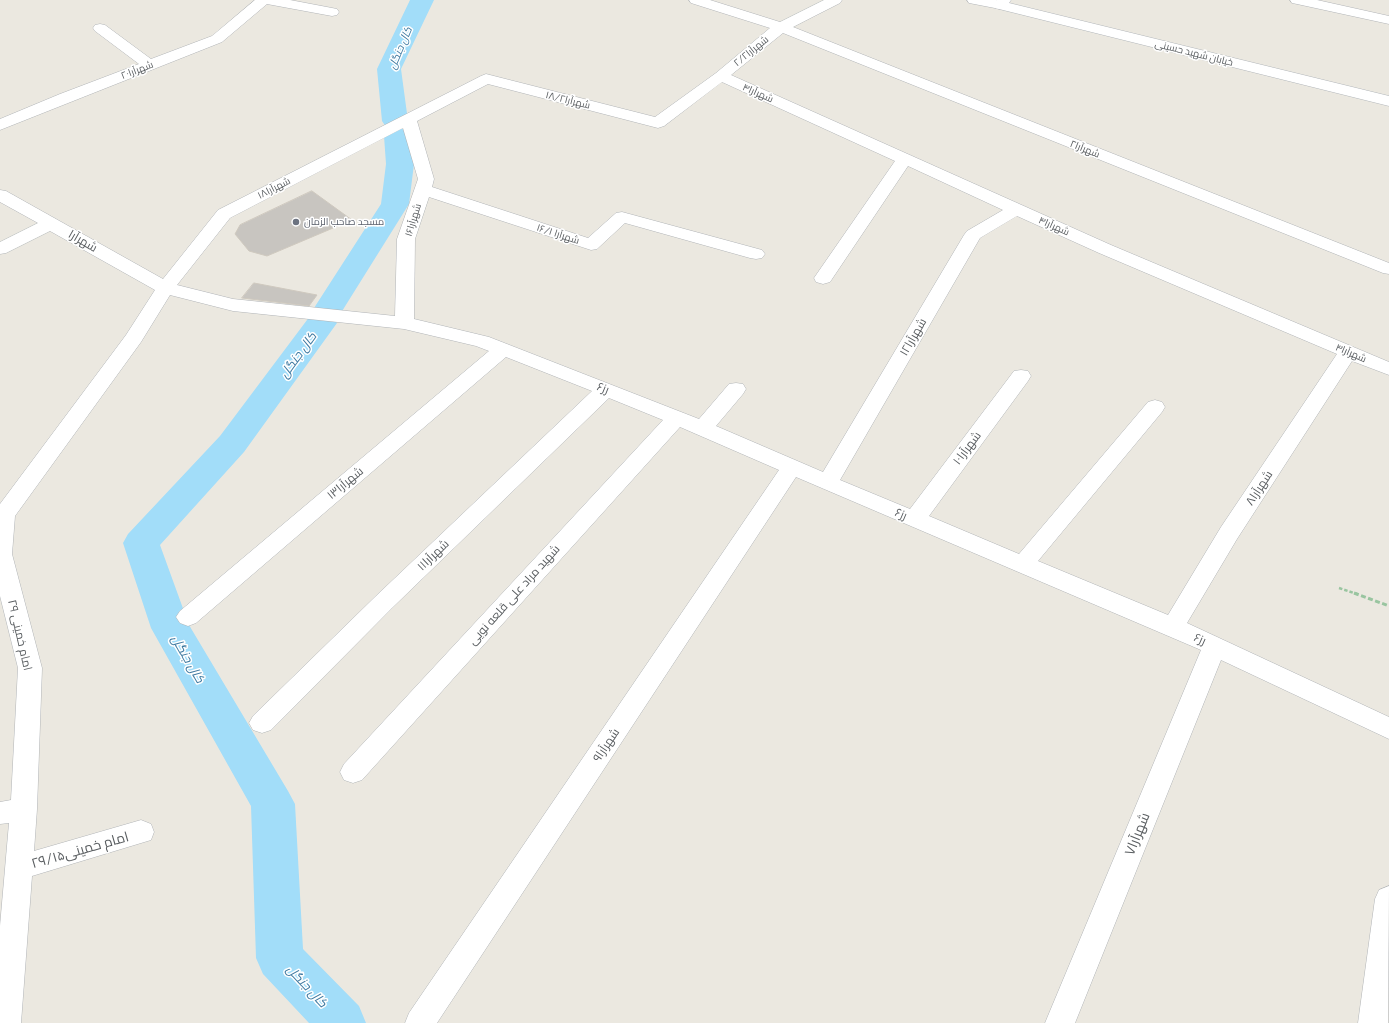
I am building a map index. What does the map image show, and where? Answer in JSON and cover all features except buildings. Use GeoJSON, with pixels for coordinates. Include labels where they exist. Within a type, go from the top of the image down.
{"type":"FeatureCollection","features":[{"type":"Feature","properties":{"kind":"street","name":"شهرآرا۲۰"},"geometry":{"type":"LineString","coordinates":[[0,125],[66,97],[217,39],[264,0]]}},
{"type":"Feature","properties":{"kind":"street"},"geometry":{"type":"LineString","coordinates":[[267,0],[332,12]]}},
{"type":"Feature","properties":{"kind":"street","name":"شهرآرا۲"},"geometry":{"type":"LineString","coordinates":[[696,0],[781,27],[1389,270]]}},
{"type":"Feature","properties":{"kind":"street","name":"شهرآرا۲/۲"},"geometry":{"type":"LineString","coordinates":[[721,76],[781,27],[835,0]]}},
{"type":"Feature","properties":{"kind":"street","name":"خیابان شهید حسینی"},"geometry":{"type":"LineString","coordinates":[[974,0],[1002,3],[1389,101]]}},
{"type":"Feature","properties":{"kind":"street"},"geometry":{"type":"LineString","coordinates":[[1297,0],[1389,20]]}},
{"type":"Feature","properties":{"kind":"street"},"geometry":{"type":"LineString","coordinates":[[100,28],[150,65]]}},
{"type":"Feature","properties":{"kind":"street","name":"شهرآرا۱۸/۲"},"geometry":{"type":"LineString","coordinates":[[409,120],[486,79],[658,122],[721,76]]}},
{"type":"Feature","properties":{"kind":"street","name":"شهرآرا۴"},"geometry":{"type":"LineString","coordinates":[[721,76],[1105,249],[1389,369]]}},
{"type":"Feature","properties":{"kind":"street","name":"شهرآرا۱۶"},"geometry":{"type":"LineString","coordinates":[[404,323],[406,239],[426,179],[409,120]]}},
{"type":"Feature","properties":{"kind":"street","name":"شهرآرا۱۸"},"geometry":{"type":"LineString","coordinates":[[134,338],[165,288],[224,214],[409,120]]}},
{"type":"Feature","properties":{"kind":"street"},"geometry":{"type":"LineString","coordinates":[[823,278],[905,159]]}},
{"type":"Feature","properties":{"kind":"street","name":"شهرآرا ۱۶/۱"},"geometry":{"type":"LineString","coordinates":[[422,189],[592,245],[622,217],[756,254]]}},
{"type":"Feature","properties":{"kind":"street","name":"شهرآرا"},"geometry":{"type":"LineString","coordinates":[[0,195],[165,288],[233,305],[404,323]]}},
{"type":"Feature","properties":{"kind":"street","name":"شهرآرا۱۲"},"geometry":{"type":"LineString","coordinates":[[827,483],[973,235],[1017,209]]}},
{"type":"Feature","properties":{"kind":"street"},"geometry":{"type":"LineString","coordinates":[[0,249],[52,223]]}},
{"type":"Feature","properties":{"kind":"street","name":"رز۶"},"geometry":{"type":"LineString","coordinates":[[404,323],[482,341],[702,428],[914,520],[1173,627],[1389,729]]}},
{"type":"Feature","properties":{"kind":"street","name":"امام خمینی ۲۹"},"geometry":{"type":"LineString","coordinates":[[4,1014],[19,868],[12,811],[30,668],[0,554],[4,515],[134,338]]}},
{"type":"Feature","properties":{"kind":"street","name":"شهرآرا۱۳"},"geometry":{"type":"LineString","coordinates":[[188,617],[503,349]]}},
{"type":"Feature","properties":{"kind":"street","name":"شهرآرا۸"},"geometry":{"type":"LineString","coordinates":[[1173,627],[1230,533],[1348,352]]}},
{"type":"Feature","properties":{"kind":"street","name":"شهرآرا۱۰"},"geometry":{"type":"LineString","coordinates":[[914,520],[1021,376]]}},
{"type":"Feature","properties":{"kind":"street","name":"شهرآرا۱۱"},"geometry":{"type":"LineString","coordinates":[[262,723],[384,602],[606,389]]}},
{"type":"Feature","properties":{"kind":"street"},"geometry":{"type":"LineString","coordinates":[[702,428],[736,389]]}},
{"type":"Feature","properties":{"kind":"street"},"geometry":{"type":"LineString","coordinates":[[1022,565],[1156,407]]}},
{"type":"Feature","properties":{"kind":"street","name":"شهید مراد علی قلعه نویی"},"geometry":{"type":"LineString","coordinates":[[354,772],[676,418]]}},
{"type":"Feature","properties":{"kind":"street","name":"شهرآرا۹"},"geometry":{"type":"LineString","coordinates":[[420,1023],[792,467]]}},
{"type":"Feature","properties":{"kind":"street","name":"شهرآرا۷"},"geometry":{"type":"LineString","coordinates":[[1060,1023],[1215,646]]}},
{"type":"Feature","properties":{"kind":"street","name":"امام خمینی۲۹/۱۵"},"geometry":{"type":"LineString","coordinates":[[19,868],[141,832]]}},
{"type":"Feature","properties":{"kind":"street"},"geometry":{"type":"LineString","coordinates":[[1373,1023],[1389,899]]}},
{"type":"Feature","properties":{"kind":"path"},"geometry":{"type":"LineString","coordinates":[[1339,588],[1389,606]]}},
{"type":"Feature","properties":{"kind":"waterway","name":"کال جنگل"},"geometry":{"type":"LineString","coordinates":[[395,121],[389,69],[422,0]]}},
{"type":"Feature","properties":{"kind":"waterway","name":"کال جنگل"},"geometry":{"type":"LineString","coordinates":[[329,308],[395,204],[400,164],[397,136]]}},
{"type":"Feature","properties":{"kind":"waterway","name":"کال جنگل"},"geometry":{"type":"LineString","coordinates":[[321,323],[232,444],[141,543],[170,628],[273,804],[280,958],[342,1023]]}},
{"type":"Feature","properties":{"kind":"place","name":"مسجد صاحب الزمان"},"geometry":{"type":"Point","coordinates":[296,222]}}]}
